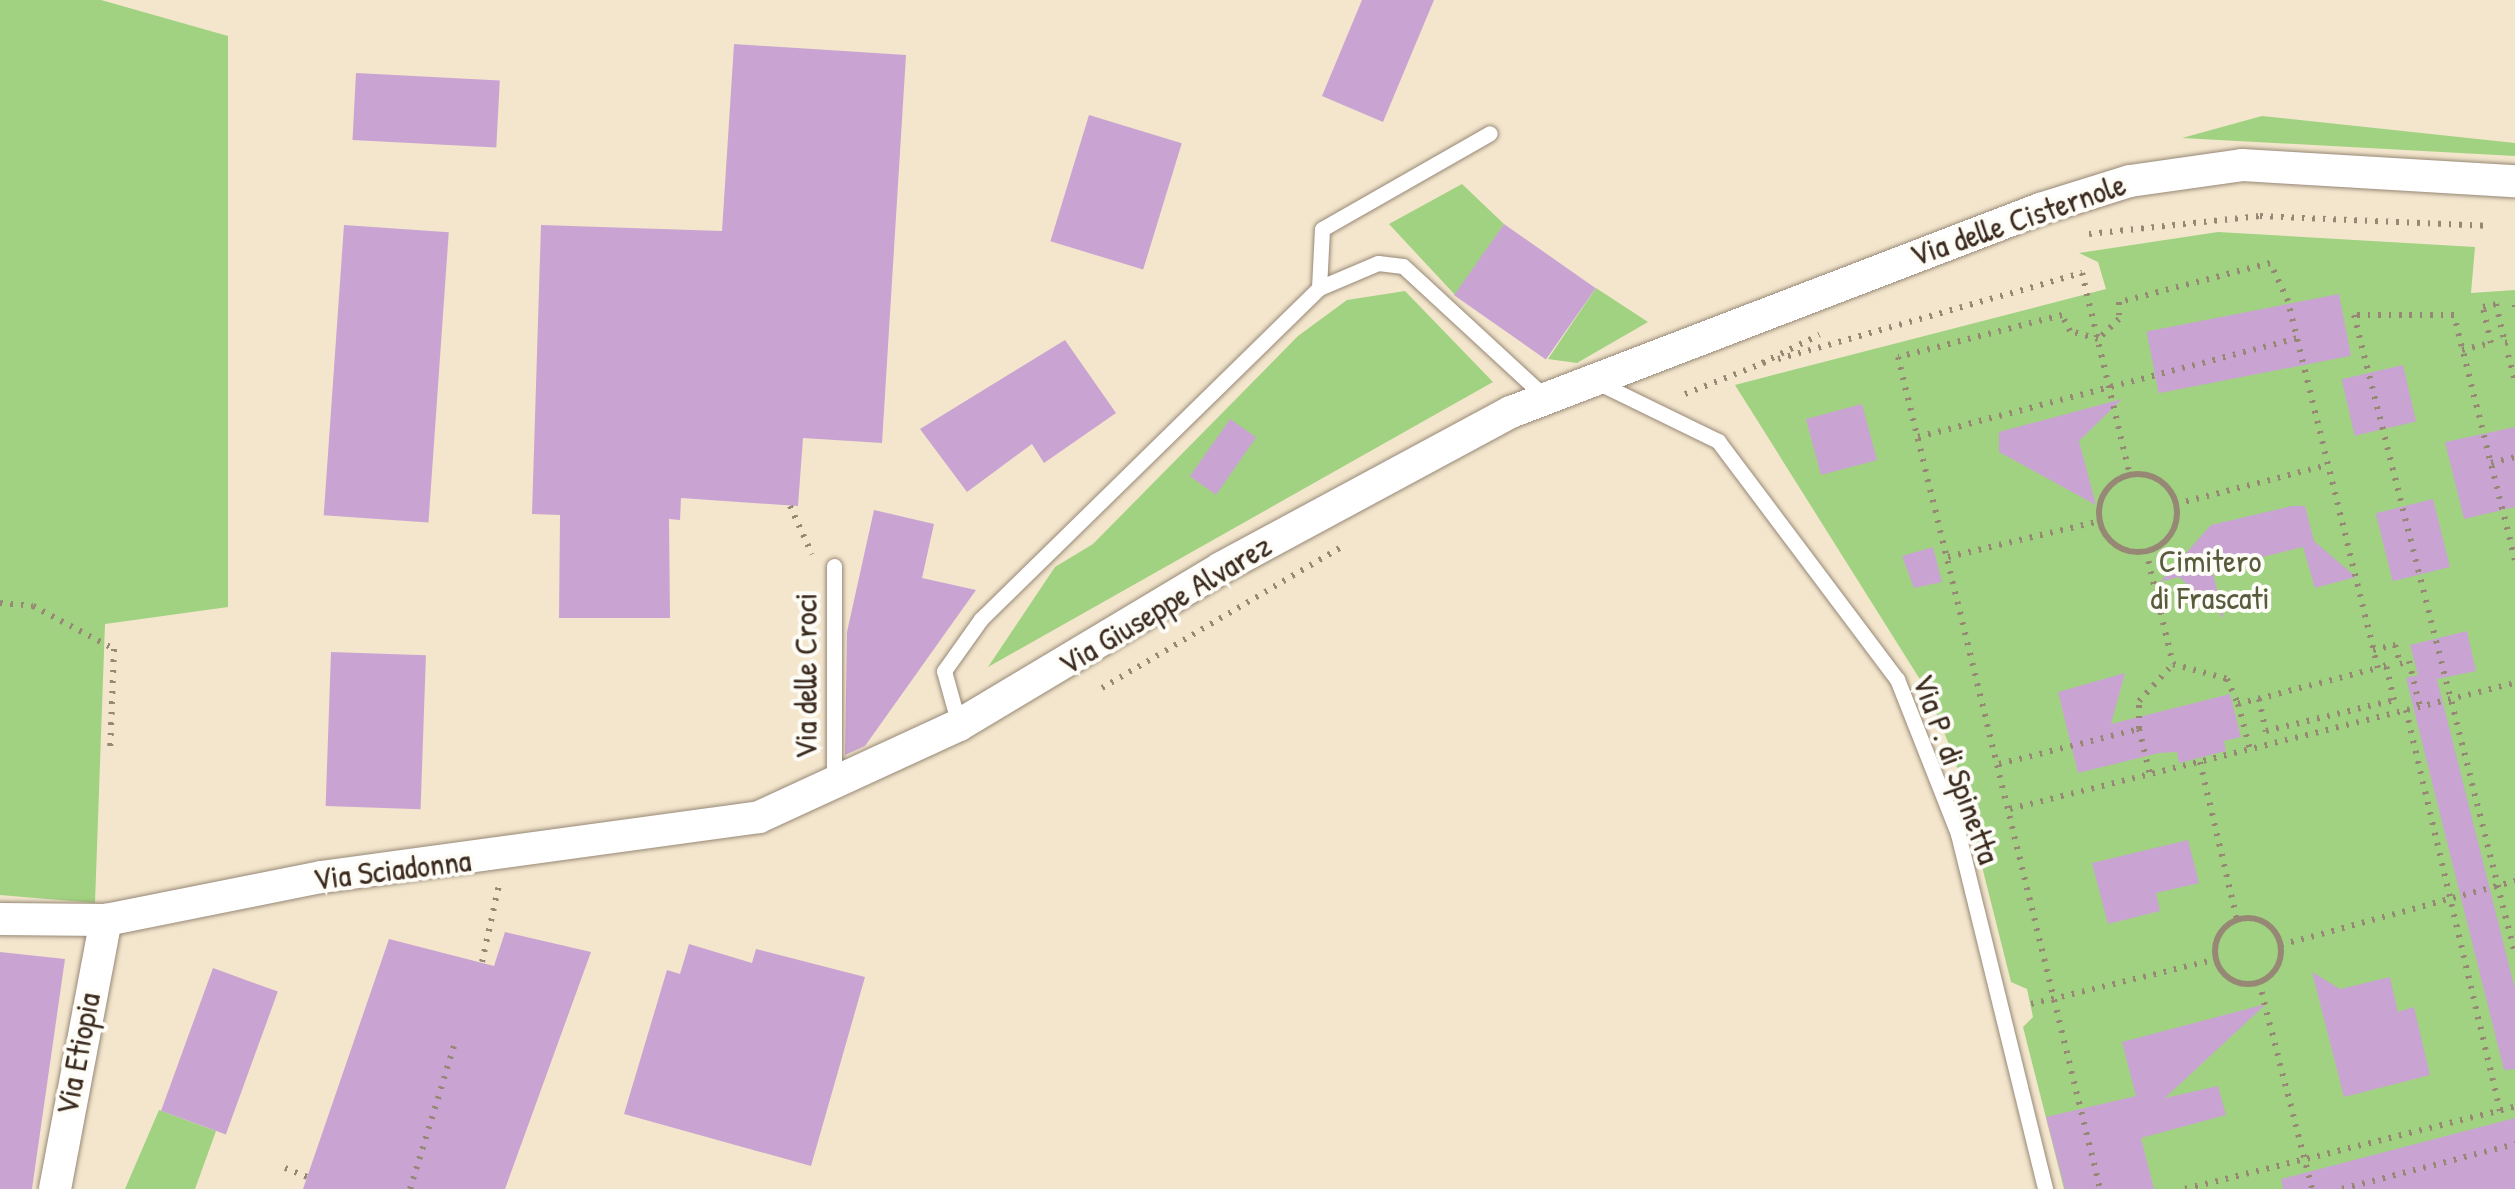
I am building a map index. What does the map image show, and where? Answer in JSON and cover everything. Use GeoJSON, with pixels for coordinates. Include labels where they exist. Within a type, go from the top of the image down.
{"type":"FeatureCollection","features":[{"type":"Feature","properties":{"kind":"street","name":"Via delle Cisternole"},"geometry":{"type":"LineString","coordinates":[[1544,396],[2130,181],[2242,165],[2515,181]]}},
{"type":"Feature","properties":{"kind":"street","name":"Via Giuseppe Alvarez"},"geometry":{"type":"LineString","coordinates":[[784,809],[960,726],[1221,568],[1544,396]]}},
{"type":"Feature","properties":{"kind":"street","name":"Via Sciadonna"},"geometry":{"type":"LineString","coordinates":[[0,919],[106,920],[322,877],[685,832],[784,809]]}},
{"type":"Feature","properties":{"kind":"street","name":"Via Etiopia"},"geometry":{"type":"LineString","coordinates":[[55,1189],[106,920]]}},
{"type":"Feature","properties":{"kind":"lane"},"geometry":{"type":"LineString","coordinates":[[1319,288],[1322,230],[1490,133]]}},
{"type":"Feature","properties":{"kind":"lane"},"geometry":{"type":"LineString","coordinates":[[960,726],[944,672],[982,619],[1319,288],[1378,263],[1404,266],[1544,396]]}},
{"type":"Feature","properties":{"kind":"lane","name":"Via P. di Spinetta"},"geometry":{"type":"LineString","coordinates":[[1590,377],[1647,411],[1727,450],[1897,679],[1958,834],[2045,1189]]}},
{"type":"Feature","properties":{"kind":"lane","name":"Via delle Croci"},"geometry":{"type":"LineString","coordinates":[[834,566],[835,786]]}},
{"type":"Feature","properties":{"kind":"path"},"geometry":{"type":"LineString","coordinates":[[2076,238],[2260,216],[2486,226]]}},
{"type":"Feature","properties":{"kind":"path"},"geometry":{"type":"LineString","coordinates":[[2098,340],[2119,320],[2118,302],[2270,263],[2296,338],[2378,668]]}},
{"type":"Feature","properties":{"kind":"path"},"geometry":{"type":"LineString","coordinates":[[1762,363],[2082,273],[2130,476]]}},
{"type":"Feature","properties":{"kind":"path"},"geometry":{"type":"LineString","coordinates":[[2462,350],[2492,343],[2483,307],[2496,304],[2505,343],[2515,341]]}},
{"type":"Feature","properties":{"kind":"path"},"geometry":{"type":"LineString","coordinates":[[2515,305],[2515,313]]}},
{"type":"Feature","properties":{"kind":"path"},"geometry":{"type":"LineString","coordinates":[[2515,560],[2454,315],[2354,314],[2515,954]]}},
{"type":"Feature","properties":{"kind":"path"},"geometry":{"type":"LineString","coordinates":[[2098,340],[2070,331],[2062,315],[1898,357],[2100,1189]]}},
{"type":"Feature","properties":{"kind":"path"},"geometry":{"type":"LineString","coordinates":[[1647,411],[1762,363],[1839,325]]}},
{"type":"Feature","properties":{"kind":"path"},"geometry":{"type":"LineString","coordinates":[[1918,437],[2296,338]]}},
{"type":"Feature","properties":{"kind":"path"},"geometry":{"type":"LineString","coordinates":[[2508,355],[2515,382]]}},
{"type":"Feature","properties":{"kind":"path"},"geometry":{"type":"LineString","coordinates":[[2491,463],[2515,457]]}},
{"type":"Feature","properties":{"kind":"path"},"geometry":{"type":"LineString","coordinates":[[2176,504],[2328,466]]}},
{"type":"Feature","properties":{"kind":"path"},"geometry":{"type":"LineString","coordinates":[[2130,476],[2161,482],[2176,504],[2167,539],[2146,551],[2121,548],[2100,521],[2104,494],[2130,476]]}},
{"type":"Feature","properties":{"kind":"path"},"geometry":{"type":"LineString","coordinates":[[790,506],[814,558]]}},
{"type":"Feature","properties":{"kind":"path"},"geometry":{"type":"LineString","coordinates":[[1948,557],[2100,521]]}},
{"type":"Feature","properties":{"kind":"path"},"geometry":{"type":"LineString","coordinates":[[1102,688],[1351,542]]}},
{"type":"Feature","properties":{"kind":"path"},"geometry":{"type":"LineString","coordinates":[[2146,551],[2174,664]]}},
{"type":"Feature","properties":{"kind":"path"},"geometry":{"type":"LineString","coordinates":[[0,603],[33,606],[114,648],[110,752]]}},
{"type":"Feature","properties":{"kind":"path"},"geometry":{"type":"LineString","coordinates":[[2373,650],[2395,645],[2400,664],[2410,662],[2420,707]]}},
{"type":"Feature","properties":{"kind":"path"},"geometry":{"type":"LineString","coordinates":[[2174,664],[2227,680],[2250,749]]}},
{"type":"Feature","properties":{"kind":"path"},"geometry":{"type":"LineString","coordinates":[[2150,774],[2139,729],[2139,701],[2174,664]]}},
{"type":"Feature","properties":{"kind":"path"},"geometry":{"type":"LineString","coordinates":[[2238,704],[2386,666],[2394,700],[2266,731],[2258,699]]}},
{"type":"Feature","properties":{"kind":"path"},"geometry":{"type":"LineString","coordinates":[[2010,810],[2515,683]]}},
{"type":"Feature","properties":{"kind":"path"},"geometry":{"type":"LineString","coordinates":[[2406,710],[2500,1111]]}},
{"type":"Feature","properties":{"kind":"path"},"geometry":{"type":"LineString","coordinates":[[1999,764],[2139,729]]}},
{"type":"Feature","properties":{"kind":"path"},"geometry":{"type":"LineString","coordinates":[[2200,762],[2238,920]]}},
{"type":"Feature","properties":{"kind":"path"},"geometry":{"type":"LineString","coordinates":[[2281,945],[2515,880]]}},
{"type":"Feature","properties":{"kind":"path"},"geometry":{"type":"LineString","coordinates":[[482,962],[499,892]]}},
{"type":"Feature","properties":{"kind":"path"},"geometry":{"type":"LineString","coordinates":[[2238,920],[2270,925],[2281,945],[2278,966],[2258,982],[2232,980],[2217,959],[2220,934],[2238,920]]}},
{"type":"Feature","properties":{"kind":"path"},"geometry":{"type":"LineString","coordinates":[[2030,1004],[2217,959]]}},
{"type":"Feature","properties":{"kind":"path"},"geometry":{"type":"LineString","coordinates":[[2258,982],[2312,1189]]}},
{"type":"Feature","properties":{"kind":"path"},"geometry":{"type":"LineString","coordinates":[[410,1189],[454,1046]]}},
{"type":"Feature","properties":{"kind":"path"},"geometry":{"type":"LineString","coordinates":[[2185,1189],[2515,1108]]}},
{"type":"Feature","properties":{"kind":"path"},"geometry":{"type":"LineString","coordinates":[[2342,1189],[2515,1144]]}},
{"type":"Feature","properties":{"kind":"path"},"geometry":{"type":"LineString","coordinates":[[285,1168],[307,1177]]}},
{"type":"Feature","properties":{"kind":"green space"},"geometry":{"type":"Polygon","coordinates":[[[0,0],[101,0],[228,36],[228,607],[105,624],[95,903],[0,895],[0,0]]]}},
{"type":"Feature","properties":{"kind":"green space"},"geometry":{"type":"Polygon","coordinates":[[[2262,116],[2515,143],[2515,156],[2182,138],[2262,116]]]}},
{"type":"Feature","properties":{"kind":"green space"},"geometry":{"type":"Polygon","coordinates":[[[1462,184],[1504,224],[1456,296],[1389,224],[1462,184]]]}},
{"type":"Feature","properties":{"kind":"green space","name":"Cimitero di Frascati"},"geometry":{"type":"Polygon","coordinates":[[[2218,232],[2475,247],[2471,293],[2515,290],[2515,1189],[2064,1189],[2023,1027],[2033,1017],[2027,989],[2011,982],[1955,759],[1926,689],[1735,385],[2106,289],[2098,262],[2079,253],[2218,232]]]}},
{"type":"Feature","properties":{"kind":"green space"},"geometry":{"type":"Polygon","coordinates":[[[1596,288],[1648,322],[1577,363],[1548,359],[1596,288]]]}},
{"type":"Feature","properties":{"kind":"green space"},"geometry":{"type":"Polygon","coordinates":[[[1405,291],[1493,382],[988,667],[1055,567],[1093,544],[1298,336],[1347,300],[1405,291]]]}},
{"type":"Feature","properties":{"kind":"green space"},"geometry":{"type":"Polygon","coordinates":[[[159,1110],[216,1131],[195,1189],[125,1189],[159,1110]]]}},
{"type":"Feature","properties":{"kind":"building"},"geometry":{"type":"Polygon","coordinates":[[[1362,0],[1434,0],[1383,122],[1322,96],[1362,0]]]}},
{"type":"Feature","properties":{"kind":"building"},"geometry":{"type":"Polygon","coordinates":[[[734,44],[906,55],[882,443],[803,438],[798,506],[681,498],[680,520],[669,519],[670,618],[559,618],[560,515],[532,514],[541,225],[722,231],[734,44]]]}},
{"type":"Feature","properties":{"kind":"building"},"geometry":{"type":"Polygon","coordinates":[[[356,73],[500,81],[496,147],[352,140],[356,73]]]}},
{"type":"Feature","properties":{"kind":"building"},"geometry":{"type":"Polygon","coordinates":[[[1089,115],[1182,143],[1143,270],[1050,241],[1089,115]]]}},
{"type":"Feature","properties":{"kind":"building"},"geometry":{"type":"Polygon","coordinates":[[[1504,224],[1596,288],[1546,360],[1454,295],[1504,224]]]}},
{"type":"Feature","properties":{"kind":"building"},"geometry":{"type":"Polygon","coordinates":[[[344,225],[449,232],[428,523],[324,515],[344,225]]]}},
{"type":"Feature","properties":{"kind":"building"},"geometry":{"type":"Polygon","coordinates":[[[2339,294],[2351,356],[2159,393],[2147,331],[2339,294]]]}},
{"type":"Feature","properties":{"kind":"building"},"geometry":{"type":"Polygon","coordinates":[[[1065,340],[1116,413],[1044,463],[1032,444],[967,492],[920,429],[1065,340]]]}},
{"type":"Feature","properties":{"kind":"building"},"geometry":{"type":"Polygon","coordinates":[[[2403,365],[2416,422],[2355,436],[2342,379],[2403,365]]]}},
{"type":"Feature","properties":{"kind":"building"},"geometry":{"type":"Polygon","coordinates":[[[2122,399],[2079,441],[2096,505],[1999,452],[1999,432],[2122,399]]]}},
{"type":"Feature","properties":{"kind":"building"},"geometry":{"type":"Polygon","coordinates":[[[1862,404],[1877,460],[1821,475],[1806,419],[1862,404]]]}},
{"type":"Feature","properties":{"kind":"building"},"geometry":{"type":"Polygon","coordinates":[[[1230,419],[1256,437],[1216,495],[1190,476],[1230,419]]]}},
{"type":"Feature","properties":{"kind":"building"},"geometry":{"type":"Polygon","coordinates":[[[2515,427],[2515,507],[2464,519],[2445,442],[2515,427]]]}},
{"type":"Feature","properties":{"kind":"building"},"geometry":{"type":"Polygon","coordinates":[[[2433,499],[2450,567],[2393,581],[2376,513],[2433,499]]]}},
{"type":"Feature","properties":{"kind":"building"},"geometry":{"type":"Polygon","coordinates":[[[2305,506],[2314,541],[2356,577],[2315,588],[2303,547],[2212,569],[2224,618],[2179,577],[2160,582],[2211,525],[2305,506]]]}},
{"type":"Feature","properties":{"kind":"building"},"geometry":{"type":"Polygon","coordinates":[[[874,510],[934,524],[922,578],[976,590],[865,746],[845,755],[847,632],[874,510]]]}},
{"type":"Feature","properties":{"kind":"building"},"geometry":{"type":"Polygon","coordinates":[[[1933,547],[1942,582],[1914,588],[1902,556],[1933,547]]]}},
{"type":"Feature","properties":{"kind":"building"},"geometry":{"type":"Polygon","coordinates":[[[2467,631],[2476,671],[2437,679],[2515,989],[2515,1069],[2504,1070],[2406,678],[2418,675],[2410,645],[2467,631]]]}},
{"type":"Feature","properties":{"kind":"building"},"geometry":{"type":"Polygon","coordinates":[[[331,652],[426,655],[421,809],[326,806],[331,652]]]}},
{"type":"Feature","properties":{"kind":"building"},"geometry":{"type":"Polygon","coordinates":[[[2125,673],[2111,724],[2230,694],[2241,737],[2224,741],[2226,751],[2179,763],[2177,752],[2159,753],[2078,773],[2058,692],[2125,673]]]}},
{"type":"Feature","properties":{"kind":"building"},"geometry":{"type":"Polygon","coordinates":[[[2188,840],[2199,883],[2156,893],[2160,911],[2108,924],[2092,863],[2188,840]]]}},
{"type":"Feature","properties":{"kind":"building"},"geometry":{"type":"Polygon","coordinates":[[[505,932],[591,952],[505,1189],[303,1189],[389,939],[494,966],[505,932]]]}},
{"type":"Feature","properties":{"kind":"building"},"geometry":{"type":"Polygon","coordinates":[[[689,944],[752,963],[756,949],[865,977],[811,1166],[624,1114],[667,970],[680,974],[689,944]]]}},
{"type":"Feature","properties":{"kind":"building"},"geometry":{"type":"Polygon","coordinates":[[[0,952],[65,959],[32,1189],[0,1189],[0,952]]]}},
{"type":"Feature","properties":{"kind":"building"},"geometry":{"type":"Polygon","coordinates":[[[213,968],[278,992],[226,1134],[161,1111],[213,968]]]}},
{"type":"Feature","properties":{"kind":"building"},"geometry":{"type":"Polygon","coordinates":[[[2312,972],[2340,989],[2390,977],[2398,1012],[2414,1007],[2430,1075],[2344,1097],[2312,972]]]}},
{"type":"Feature","properties":{"kind":"building"},"geometry":{"type":"Polygon","coordinates":[[[2266,1004],[2165,1098],[2218,1086],[2226,1115],[2141,1138],[2154,1189],[2065,1189],[2046,1117],[2136,1096],[2122,1042],[2266,1004]]]}},
{"type":"Feature","properties":{"kind":"building"},"geometry":{"type":"Polygon","coordinates":[[[2515,1118],[2515,1189],[2283,1189],[2281,1179],[2515,1118]]]}}]}
